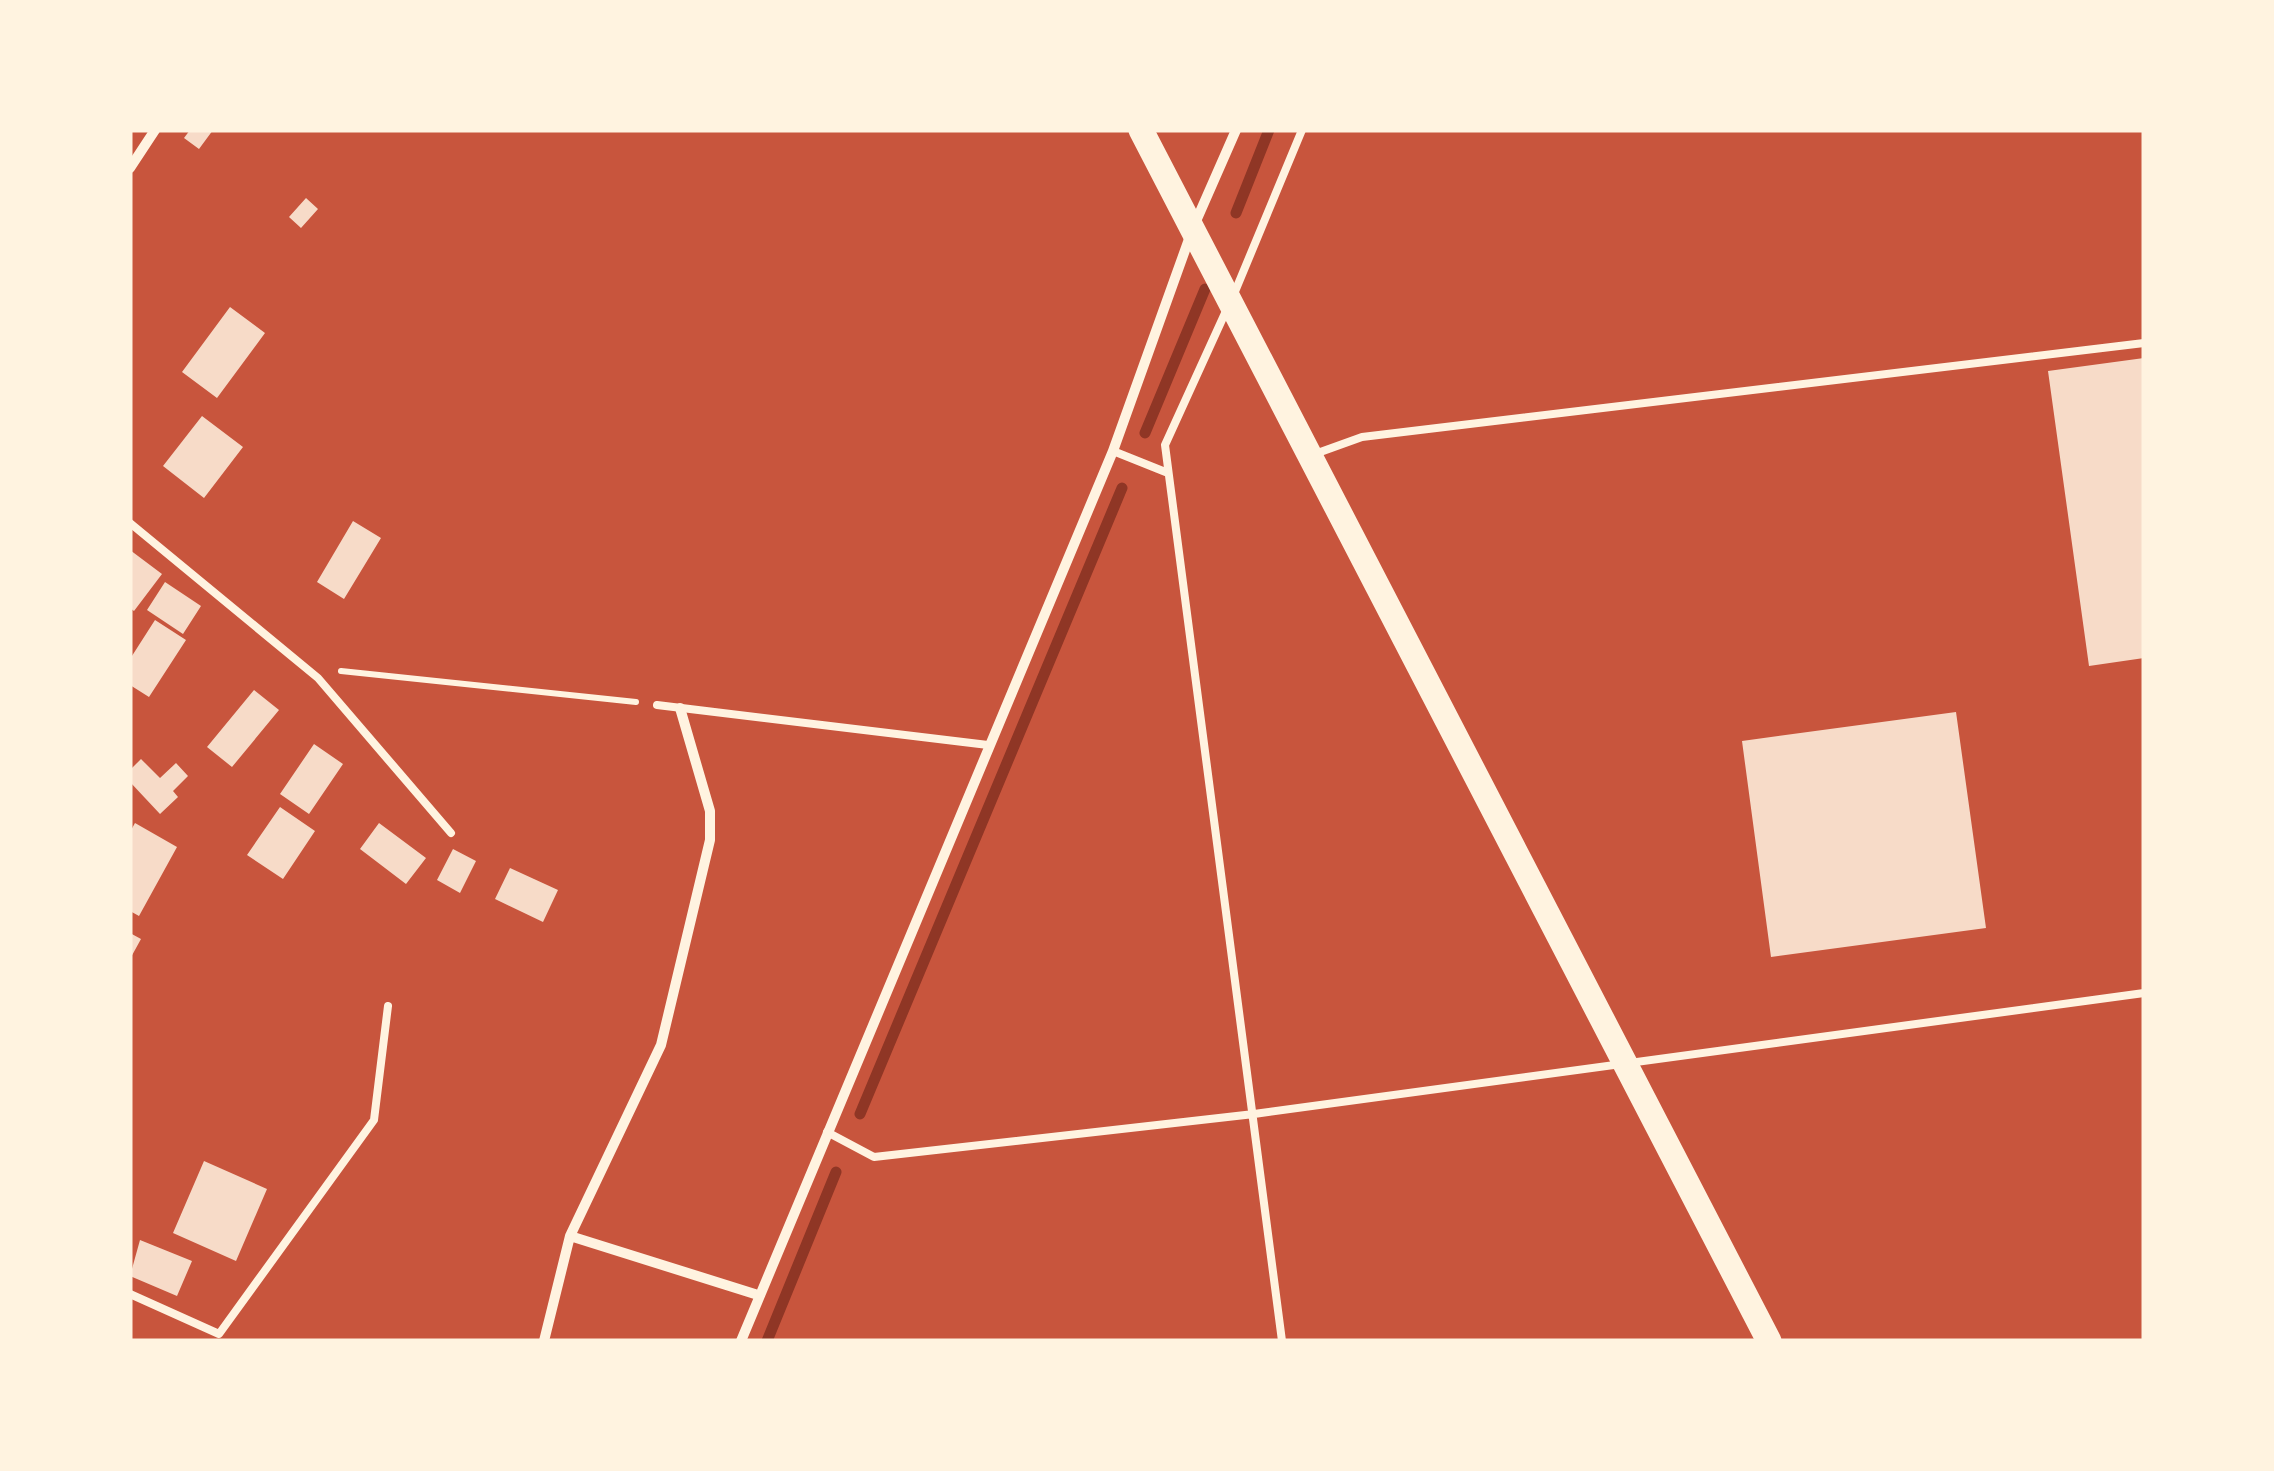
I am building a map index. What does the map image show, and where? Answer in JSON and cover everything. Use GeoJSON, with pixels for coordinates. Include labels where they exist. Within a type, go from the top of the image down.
{"type":"FeatureCollection","features":[{"type":"Feature","properties":{"kind":"main road"},"geometry":{"type":"LineString","coordinates":[[1141,130],[1769,1341]]}},
{"type":"Feature","properties":{"kind":"street"},"geometry":{"type":"LineString","coordinates":[[130,168],[155,130]]}},
{"type":"Feature","properties":{"kind":"street"},"geometry":{"type":"LineString","coordinates":[[741,1341],[1113,450],[1193,228],[1236,130]]}},
{"type":"Feature","properties":{"kind":"street"},"geometry":{"type":"LineString","coordinates":[[544,1341],[570,1236],[661,1045],[710,840],[710,811],[680,708]]}},
{"type":"Feature","properties":{"kind":"street"},"geometry":{"type":"LineString","coordinates":[[570,1236],[758,1295]]}},
{"type":"Feature","properties":{"kind":"lane"},"geometry":{"type":"LineString","coordinates":[[1282,1341],[1166,445],[1302,130]]}},
{"type":"Feature","properties":{"kind":"lane"},"geometry":{"type":"LineString","coordinates":[[1310,456],[1362,436],[2144,343]]}},
{"type":"Feature","properties":{"kind":"lane"},"geometry":{"type":"LineString","coordinates":[[1113,450],[1168,473]]}},
{"type":"Feature","properties":{"kind":"lane"},"geometry":{"type":"LineString","coordinates":[[130,523],[318,678],[451,834]]}},
{"type":"Feature","properties":{"kind":"lane"},"geometry":{"type":"LineString","coordinates":[[657,704],[988,745]]}},
{"type":"Feature","properties":{"kind":"lane"},"geometry":{"type":"LineString","coordinates":[[827,1132],[874,1156],[1254,1114],[2144,994]]}},
{"type":"Feature","properties":{"kind":"lane"},"geometry":{"type":"LineString","coordinates":[[130,1294],[218,1334],[374,1120],[388,1006]]}},
{"type":"Feature","properties":{"kind":"path"},"geometry":{"type":"LineString","coordinates":[[318,678],[347,669],[657,704]]}},
{"type":"Feature","properties":{"kind":"building"},"geometry":{"type":"Polygon","coordinates":[[[190,130],[213,130],[199,149],[184,138],[190,130]]]}},
{"type":"Feature","properties":{"kind":"building"},"geometry":{"type":"Polygon","coordinates":[[[306,198],[318,209],[301,228],[289,217],[306,198]]]}},
{"type":"Feature","properties":{"kind":"building"},"geometry":{"type":"Polygon","coordinates":[[[230,307],[265,333],[217,398],[182,372],[230,307]]]}},
{"type":"Feature","properties":{"kind":"building"},"geometry":{"type":"Polygon","coordinates":[[[2144,358],[2144,658],[2089,666],[2048,371],[2144,358]]]}},
{"type":"Feature","properties":{"kind":"building"},"geometry":{"type":"Polygon","coordinates":[[[202,416],[243,447],[204,498],[163,466],[202,416]]]}},
{"type":"Feature","properties":{"kind":"building"},"geometry":{"type":"Polygon","coordinates":[[[353,521],[381,538],[344,599],[317,582],[353,521]]]}},
{"type":"Feature","properties":{"kind":"building"},"geometry":{"type":"Polygon","coordinates":[[[130,550],[162,574],[134,611],[130,608],[130,550]]]}},
{"type":"Feature","properties":{"kind":"building"},"geometry":{"type":"Polygon","coordinates":[[[165,582],[201,606],[183,634],[147,610],[165,582]]]}},
{"type":"Feature","properties":{"kind":"building"},"geometry":{"type":"Polygon","coordinates":[[[155,620],[186,640],[149,697],[130,685],[130,659],[155,620]]]}},
{"type":"Feature","properties":{"kind":"building"},"geometry":{"type":"Polygon","coordinates":[[[254,690],[279,710],[232,767],[207,747],[254,690]]]}},
{"type":"Feature","properties":{"kind":"building"},"geometry":{"type":"Polygon","coordinates":[[[1956,712],[1986,928],[1771,957],[1742,741],[1956,712]]]}},
{"type":"Feature","properties":{"kind":"building"},"geometry":{"type":"Polygon","coordinates":[[[314,744],[343,764],[309,814],[280,794],[314,744]]]}},
{"type":"Feature","properties":{"kind":"building"},"geometry":{"type":"Polygon","coordinates":[[[141,759],[160,778],[176,763],[188,776],[173,791],[178,797],[160,814],[130,782],[130,770],[141,759]]]}},
{"type":"Feature","properties":{"kind":"building"},"geometry":{"type":"Polygon","coordinates":[[[280,807],[315,831],[283,879],[247,855],[280,807]]]}},
{"type":"Feature","properties":{"kind":"building"},"geometry":{"type":"Polygon","coordinates":[[[135,823],[177,847],[139,916],[130,911],[130,832],[135,823]]]}},
{"type":"Feature","properties":{"kind":"building"},"geometry":{"type":"Polygon","coordinates":[[[379,823],[426,858],[406,884],[360,849],[379,823]]]}},
{"type":"Feature","properties":{"kind":"building"},"geometry":{"type":"Polygon","coordinates":[[[453,849],[476,861],[460,893],[437,880],[453,849]]]}},
{"type":"Feature","properties":{"kind":"building"},"geometry":{"type":"Polygon","coordinates":[[[510,868],[558,890],[543,922],[495,899],[510,868]]]}},
{"type":"Feature","properties":{"kind":"building"},"geometry":{"type":"Polygon","coordinates":[[[130,933],[141,939],[130,959],[130,933]]]}},
{"type":"Feature","properties":{"kind":"building"},"geometry":{"type":"Polygon","coordinates":[[[204,1161],[267,1189],[236,1261],[173,1233],[204,1161]]]}},
{"type":"Feature","properties":{"kind":"building"},"geometry":{"type":"Polygon","coordinates":[[[140,1240],[192,1261],[177,1296],[130,1276],[140,1240]]]}},
{"type":"Feature","properties":{"kind":"waterway"},"geometry":{"type":"LineString","coordinates":[[1236,213],[1269,130]]}},
{"type":"Feature","properties":{"kind":"waterway"},"geometry":{"type":"LineString","coordinates":[[1145,433],[1205,289]]}},
{"type":"Feature","properties":{"kind":"waterway"},"geometry":{"type":"LineString","coordinates":[[860,1114],[1122,488]]}},
{"type":"Feature","properties":{"kind":"waterway"},"geometry":{"type":"LineString","coordinates":[[767,1341],[836,1172]]}}]}
